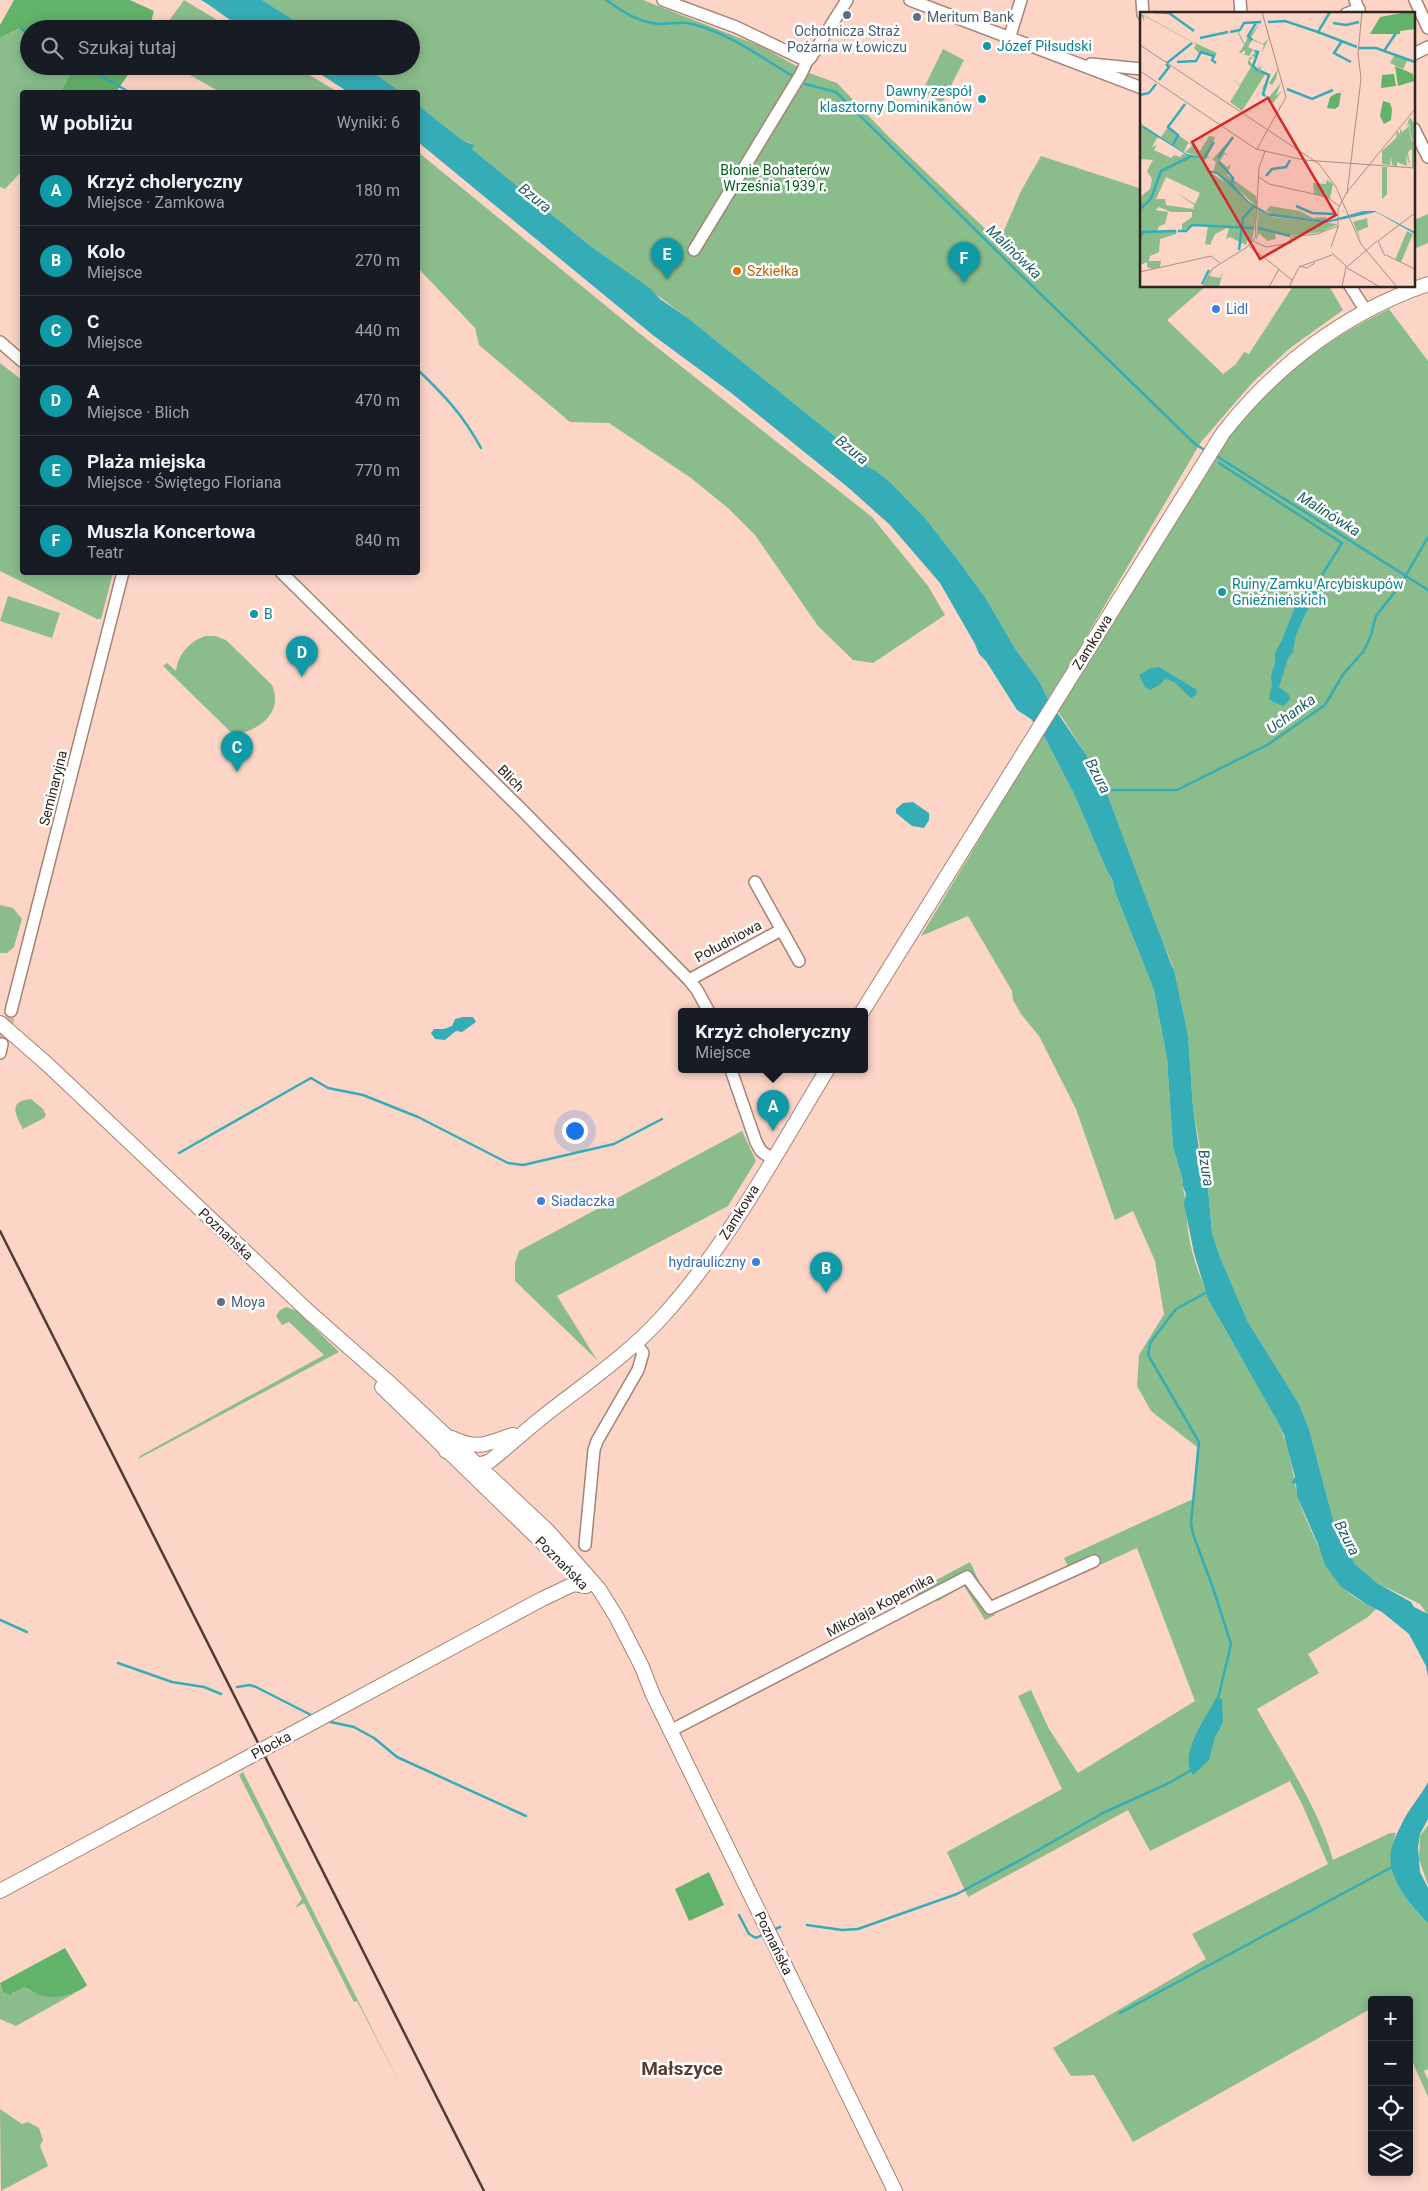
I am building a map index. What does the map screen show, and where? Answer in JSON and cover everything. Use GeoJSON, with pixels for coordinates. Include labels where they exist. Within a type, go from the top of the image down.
{"type":"FeatureCollection","features":[{"type":"Feature","properties":{"kind":"main road","name":"Zamkowa"},"geometry":{"type":"LineString","coordinates":[[864,1008],[1206,456],[1233,419],[1266,384],[1295,358],[1332,331],[1366,311],[1428,284]]}},
{"type":"Feature","properties":{"kind":"main road","name":"Poznańska"},"geometry":{"type":"LineString","coordinates":[[0,1023],[32,1049],[320,1322],[382,1376],[548,1531],[583,1580],[617,1618],[642,1667],[670,1731],[896,2191]]}},
{"type":"Feature","properties":{"kind":"main road","name":"Zamkowa"},"geometry":{"type":"LineString","coordinates":[[477,1465],[490,1461],[514,1438],[600,1373],[636,1343],[668,1310],[704,1266],[825,1073]]}},
{"type":"Feature","properties":{"kind":"main road","name":"Poznańska"},"geometry":{"type":"LineString","coordinates":[[320,1322],[322,1327],[362,1369],[583,1580]]}},
{"type":"Feature","properties":{"kind":"main road","name":"Zamkowa"},"geometry":{"type":"LineString","coordinates":[[445,1435],[466,1444],[480,1446],[514,1438]]}},
{"type":"Feature","properties":{"kind":"main road","name":"Zamkowa"},"geometry":{"type":"LineString","coordinates":[[513,1498],[500,1480],[497,1468],[500,1457],[514,1438]]}},
{"type":"Feature","properties":{"kind":"main road","name":"Poznańska"},"geometry":{"type":"LineString","coordinates":[[446,1451],[466,1463],[477,1465]]}},
{"type":"Feature","properties":{"kind":"main road"},"geometry":{"type":"LineString","coordinates":[[477,1465],[480,1482]]}},
{"type":"Feature","properties":{"kind":"main road"},"geometry":{"type":"LineString","coordinates":[[556,1587],[563,1574],[562,1562]]}},
{"type":"Feature","properties":{"kind":"main road","name":"Płocka"},"geometry":{"type":"LineString","coordinates":[[542,1599],[567,1578],[583,1580]]}},
{"type":"Feature","properties":{"kind":"main road","name":"Płocka"},"geometry":{"type":"LineString","coordinates":[[0,1891],[542,1599],[583,1580]]}},
{"type":"Feature","properties":{"kind":"street"},"geometry":{"type":"LineString","coordinates":[[663,0],[736,27],[807,61]]}},
{"type":"Feature","properties":{"kind":"street"},"geometry":{"type":"LineString","coordinates":[[694,250],[798,79],[807,61],[847,0]]}},
{"type":"Feature","properties":{"kind":"street"},"geometry":{"type":"LineString","coordinates":[[910,0],[1140,87]]}},
{"type":"Feature","properties":{"kind":"street"},"geometry":{"type":"LineString","coordinates":[[1009,39],[1021,0]]}},
{"type":"Feature","properties":{"kind":"street"},"geometry":{"type":"LineString","coordinates":[[1415,0],[1428,28]]}},
{"type":"Feature","properties":{"kind":"street"},"geometry":{"type":"LineString","coordinates":[[1416,53],[1428,47]]}},
{"type":"Feature","properties":{"kind":"street"},"geometry":{"type":"LineString","coordinates":[[1067,60],[1140,69]]}},
{"type":"Feature","properties":{"kind":"street"},"geometry":{"type":"LineString","coordinates":[[1416,133],[1428,157]]}},
{"type":"Feature","properties":{"kind":"street"},"geometry":{"type":"LineString","coordinates":[[1351,288],[1366,311]]}},
{"type":"Feature","properties":{"kind":"street"},"geometry":{"type":"LineString","coordinates":[[0,342],[20,359]]}},
{"type":"Feature","properties":{"kind":"street","name":"Seminaryjna"},"geometry":{"type":"LineString","coordinates":[[11,1011],[122,575]]}},
{"type":"Feature","properties":{"kind":"street","name":"Blich"},"geometry":{"type":"LineString","coordinates":[[284,575],[408,696],[689,980],[707,1008]]}},
{"type":"Feature","properties":{"kind":"street","name":"Południowa"},"geometry":{"type":"LineString","coordinates":[[755,882],[799,961]]}},
{"type":"Feature","properties":{"kind":"street","name":"Południowa"},"geometry":{"type":"LineString","coordinates":[[689,980],[781,930]]}},
{"type":"Feature","properties":{"kind":"street"},"geometry":{"type":"LineString","coordinates":[[731,1073],[756,1142],[762,1151],[772,1159]]}},
{"type":"Feature","properties":{"kind":"street"},"geometry":{"type":"LineString","coordinates":[[585,1545],[594,1450],[638,1370],[643,1353],[636,1343]]}},
{"type":"Feature","properties":{"kind":"street","name":"Mikołaja Kopernika"},"geometry":{"type":"LineString","coordinates":[[670,1731],[967,1577],[990,1608],[1094,1561]]}},
{"type":"Feature","properties":{"kind":"green space"},"geometry":{"type":"Polygon","coordinates":[[[14,0],[130,0],[154,11],[152,20],[20,20],[20,28],[0,38],[0,25],[14,0]]]}},
{"type":"Feature","properties":{"kind":"green space"},"geometry":{"type":"Polygon","coordinates":[[[184,0],[217,20],[170,20],[184,0]]]}},
{"type":"Feature","properties":{"kind":"green space","name":"Błonie Bohaterów Września 1939 r."},"geometry":{"type":"Polygon","coordinates":[[[262,0],[643,0],[760,46],[809,73],[837,83],[888,136],[999,242],[1021,191],[1041,156],[1140,188],[1140,288],[1204,288],[1167,320],[1223,374],[1236,364],[1244,352],[1249,354],[1292,288],[1330,288],[1343,310],[1290,348],[1252,383],[1201,442],[1048,699],[1039,681],[1016,650],[985,597],[926,519],[893,485],[875,470],[868,467],[863,459],[688,318],[589,245],[472,149],[471,143],[462,140],[420,107],[420,90],[398,90],[377,75],[420,75],[420,20],[294,20],[262,0]]]}},
{"type":"Feature","properties":{"kind":"green space"},"geometry":{"type":"Polygon","coordinates":[[[20,28],[20,75],[70,75],[62,90],[20,90],[20,173],[5,189],[0,187],[0,38],[20,28]]]}},
{"type":"Feature","properties":{"kind":"green space"},"geometry":{"type":"Polygon","coordinates":[[[943,49],[964,60],[942,103],[922,92],[943,49]]]}},
{"type":"Feature","properties":{"kind":"green space"},"geometry":{"type":"Polygon","coordinates":[[[70,75],[128,75],[117,90],[62,90],[70,75]]]}},
{"type":"Feature","properties":{"kind":"green space"},"geometry":{"type":"Polygon","coordinates":[[[190,75],[309,75],[335,90],[216,90],[190,75]]]}},
{"type":"Feature","properties":{"kind":"green space"},"geometry":{"type":"Polygon","coordinates":[[[420,154],[644,337],[872,517],[928,586],[945,615],[873,663],[853,660],[818,626],[755,535],[728,508],[691,478],[609,423],[570,422],[479,345],[475,328],[420,270],[420,154]]]}},
{"type":"Feature","properties":{"kind":"green space"},"geometry":{"type":"Polygon","coordinates":[[[1428,214],[1428,243],[1416,248],[1416,219],[1428,214]]]}},
{"type":"Feature","properties":{"kind":"green space"},"geometry":{"type":"Polygon","coordinates":[[[1389,309],[1428,361],[1428,1615],[1420,1604],[1377,1583],[1355,1564],[1341,1541],[1334,1523],[1309,1429],[1299,1404],[1248,1322],[1220,1257],[1212,1233],[1208,1188],[1202,1175],[1204,1170],[1193,1108],[1188,1035],[1174,969],[1106,791],[1087,756],[1058,711],[1216,451],[1254,406],[1294,369],[1338,337],[1389,309]]]}},
{"type":"Feature","properties":{"kind":"green space"},"geometry":{"type":"Polygon","coordinates":[[[0,363],[20,378],[20,575],[112,575],[101,619],[97,619],[0,571],[0,363]]]}},
{"type":"Feature","properties":{"kind":"green space"},"geometry":{"type":"Polygon","coordinates":[[[8,596],[60,613],[52,638],[0,621],[8,596]]]}},
{"type":"Feature","properties":{"kind":"green space"},"geometry":{"type":"Polygon","coordinates":[[[205,636],[215,636],[226,640],[272,685],[275,694],[273,710],[257,727],[241,733],[247,740],[243,744],[163,666],[167,663],[176,671],[179,659],[185,649],[205,636]]]}},
{"type":"Feature","properties":{"kind":"green space"},"geometry":{"type":"Polygon","coordinates":[[[1043,734],[1074,794],[1108,873],[1112,878],[1115,892],[1154,990],[1167,1059],[1173,1147],[1183,1181],[1188,1234],[1199,1273],[1216,1312],[1283,1434],[1297,1494],[1304,1514],[1330,1569],[1344,1589],[1357,1599],[1376,1609],[1368,1617],[1308,1654],[1319,1673],[1257,1709],[1300,1783],[1319,1821],[1333,1860],[1390,1833],[1396,1833],[1392,1845],[1392,1858],[1397,1882],[1410,1904],[1428,1923],[1428,2069],[1424,2071],[1428,2080],[1428,2097],[1413,2063],[1413,1996],[1368,1996],[1368,2010],[1133,2142],[1094,2075],[1071,2076],[1053,2048],[1206,1959],[1192,1934],[1328,1864],[1290,1781],[1150,1851],[1128,1810],[968,1897],[947,1852],[1062,1789],[1018,1696],[1031,1690],[1049,1729],[1078,1773],[1195,1701],[1137,1548],[1069,1579],[1064,1570],[1068,1567],[1064,1558],[1193,1499],[1197,1447],[1151,1411],[1137,1386],[1139,1355],[1164,1314],[1155,1261],[1133,1211],[1115,1220],[1076,1109],[1039,1036],[1021,1014],[1013,1000],[1012,991],[968,916],[921,936],[1043,734]]]}},
{"type":"Feature","properties":{"kind":"green space"},"geometry":{"type":"Polygon","coordinates":[[[0,905],[13,908],[22,919],[14,947],[7,953],[0,953],[0,905]]]}},
{"type":"Feature","properties":{"kind":"green space"},"geometry":{"type":"Polygon","coordinates":[[[31,1099],[43,1109],[46,1115],[44,1118],[23,1129],[16,1113],[16,1105],[24,1100],[31,1099]]]}},
{"type":"Feature","properties":{"kind":"green space"},"geometry":{"type":"Polygon","coordinates":[[[742,1131],[756,1161],[728,1206],[557,1296],[597,1360],[515,1281],[515,1263],[519,1251],[742,1131]]]}},
{"type":"Feature","properties":{"kind":"green space"},"geometry":{"type":"Polygon","coordinates":[[[286,1307],[297,1311],[339,1352],[138,1459],[140,1456],[324,1355],[289,1322],[282,1325],[276,1316],[280,1310],[286,1307]]]}},
{"type":"Feature","properties":{"kind":"green space"},"geometry":{"type":"Polygon","coordinates":[[[970,1562],[995,1615],[985,1620],[964,1586],[938,1601],[912,1593],[970,1562]]]}},
{"type":"Feature","properties":{"kind":"green space"},"geometry":{"type":"Polygon","coordinates":[[[243,1772],[403,2090],[357,2001],[354,2002],[304,1903],[295,1908],[302,1899],[239,1775],[243,1772]]]}},
{"type":"Feature","properties":{"kind":"green space"},"geometry":{"type":"Polygon","coordinates":[[[1428,1825],[1428,1885],[1419,1859],[1420,1836],[1428,1825]]]}},
{"type":"Feature","properties":{"kind":"green space"},"geometry":{"type":"Polygon","coordinates":[[[709,1872],[724,1905],[689,1921],[675,1889],[709,1872]]]}},
{"type":"Feature","properties":{"kind":"green space"},"geometry":{"type":"Polygon","coordinates":[[[65,1948],[87,1985],[84,1988],[72,1993],[52,1997],[41,1996],[23,1987],[10,1995],[2,1991],[0,1983],[65,1948]]]}},
{"type":"Feature","properties":{"kind":"green space"},"geometry":{"type":"Polygon","coordinates":[[[0,1985],[2,1991],[13,1994],[23,1987],[47,1997],[77,1992],[16,2026],[0,2019],[0,1985]]]}},
{"type":"Feature","properties":{"kind":"green space"},"geometry":{"type":"Polygon","coordinates":[[[0,2109],[22,2124],[28,2122],[39,2128],[43,2140],[40,2146],[48,2166],[1,2191],[0,2109]]]}},
{"type":"Feature","properties":{"kind":"water"},"geometry":{"type":"Polygon","coordinates":[[[201,0],[262,0],[294,20],[231,20],[201,0]]]}},
{"type":"Feature","properties":{"kind":"water"},"geometry":{"type":"Polygon","coordinates":[[[322,75],[377,75],[398,90],[345,90],[322,75]]]}},
{"type":"Feature","properties":{"kind":"water"},"geometry":{"type":"Polygon","coordinates":[[[420,107],[462,140],[474,145],[472,149],[589,245],[688,318],[863,459],[868,467],[875,470],[893,485],[926,519],[954,555],[985,597],[1016,650],[1039,681],[1048,699],[1087,756],[1106,791],[1174,969],[1188,1035],[1193,1108],[1200,1156],[1203,1159],[1202,1175],[1208,1188],[1212,1233],[1220,1257],[1248,1322],[1299,1404],[1309,1429],[1334,1523],[1341,1541],[1355,1564],[1377,1583],[1428,1614],[1428,1677],[1426,1666],[1409,1634],[1382,1612],[1341,1587],[1325,1565],[1297,1496],[1296,1484],[1291,1483],[1295,1477],[1284,1435],[1208,1299],[1194,1253],[1184,1204],[1186,1194],[1173,1147],[1167,1059],[1154,990],[1115,892],[1112,878],[1108,873],[1074,794],[1043,734],[1031,719],[1017,710],[986,661],[979,654],[940,583],[890,525],[850,489],[730,392],[654,336],[420,144],[420,107]]]}},
{"type":"Feature","properties":{"kind":"water"},"geometry":{"type":"Polygon","coordinates":[[[1317,580],[1321,581],[1317,596],[1306,612],[1296,635],[1293,652],[1288,658],[1279,687],[1289,695],[1290,699],[1284,706],[1269,699],[1275,653],[1302,589],[1317,580]]]}},
{"type":"Feature","properties":{"kind":"water"},"geometry":{"type":"Polygon","coordinates":[[[1159,667],[1197,690],[1196,695],[1191,698],[1174,682],[1165,679],[1161,684],[1150,690],[1145,687],[1139,675],[1151,668],[1159,667]]]}},
{"type":"Feature","properties":{"kind":"water"},"geometry":{"type":"Polygon","coordinates":[[[913,802],[929,813],[929,820],[924,828],[912,826],[896,813],[896,809],[903,803],[913,802]]]}},
{"type":"Feature","properties":{"kind":"water"},"geometry":{"type":"Polygon","coordinates":[[[473,1017],[476,1022],[462,1032],[456,1031],[445,1040],[435,1039],[431,1033],[434,1029],[444,1029],[452,1026],[455,1019],[473,1017]]]}},
{"type":"Feature","properties":{"kind":"water"},"geometry":{"type":"Polygon","coordinates":[[[1216,1698],[1222,1699],[1223,1722],[1215,1737],[1209,1760],[1193,1775],[1189,1766],[1191,1747],[1200,1726],[1216,1698]]]}},
{"type":"Feature","properties":{"kind":"water"},"geometry":{"type":"Polygon","coordinates":[[[1428,1782],[1428,1819],[1420,1834],[1418,1847],[1420,1872],[1428,1888],[1428,1923],[1401,1890],[1392,1870],[1390,1860],[1392,1846],[1403,1821],[1428,1782]]]}},
{"type":"Feature","properties":{"kind":"waterway","name":"Malinówka"},"geometry":{"type":"LineString","coordinates":[[606,0],[625,13],[646,22],[661,24],[688,23],[719,33],[791,75]]}},
{"type":"Feature","properties":{"kind":"waterway"},"geometry":{"type":"LineString","coordinates":[[100,75],[126,90]]}},
{"type":"Feature","properties":{"kind":"waterway","name":"Malinówka"},"geometry":{"type":"LineString","coordinates":[[805,84],[836,92],[1017,271],[1195,444],[1203,449]]}},
{"type":"Feature","properties":{"kind":"waterway"},"geometry":{"type":"LineString","coordinates":[[420,372],[453,406],[481,448]]}},
{"type":"Feature","properties":{"kind":"waterway","name":"Malinówka"},"geometry":{"type":"LineString","coordinates":[[1215,455],[1428,590]]}},
{"type":"Feature","properties":{"kind":"waterway"},"geometry":{"type":"LineString","coordinates":[[1219,463],[1342,543],[1317,583]]}},
{"type":"Feature","properties":{"kind":"waterway","name":"Uchanka"},"geometry":{"type":"LineString","coordinates":[[1103,790],[1177,790],[1267,745],[1325,705],[1344,673],[1363,652],[1370,638],[1376,616],[1401,584],[1428,537]]}},
{"type":"Feature","properties":{"kind":"waterway"},"geometry":{"type":"LineString","coordinates":[[179,1153],[311,1078],[328,1088],[363,1095],[418,1117],[508,1163],[523,1165],[614,1144],[662,1119]]}},
{"type":"Feature","properties":{"kind":"waterway"},"geometry":{"type":"LineString","coordinates":[[1209,1291],[1176,1309],[1150,1343],[1148,1355],[1199,1442],[1191,1523],[1193,1534],[1231,1644],[1218,1699]]}},
{"type":"Feature","properties":{"kind":"waterway"},"geometry":{"type":"LineString","coordinates":[[0,1620],[27,1632]]}},
{"type":"Feature","properties":{"kind":"waterway"},"geometry":{"type":"LineString","coordinates":[[118,1663],[172,1682],[204,1687],[221,1694]]}},
{"type":"Feature","properties":{"kind":"waterway"},"geometry":{"type":"LineString","coordinates":[[237,1687],[250,1685],[256,1687],[313,1716]]}},
{"type":"Feature","properties":{"kind":"waterway"},"geometry":{"type":"LineString","coordinates":[[326,1721],[354,1727],[374,1738],[397,1757],[526,1816]]}},
{"type":"Feature","properties":{"kind":"waterway"},"geometry":{"type":"LineString","coordinates":[[807,1925],[842,1930],[858,1929],[957,1894],[1103,1813],[1169,1783],[1193,1769]]}},
{"type":"Feature","properties":{"kind":"waterway"},"geometry":{"type":"LineString","coordinates":[[1120,2013],[1394,1866]]}},
{"type":"Feature","properties":{"kind":"waterway"},"geometry":{"type":"LineString","coordinates":[[739,1915],[749,1934],[756,1938],[764,1934]]}},
{"type":"Feature","properties":{"kind":"waterway"},"geometry":{"type":"LineString","coordinates":[[773,1930],[780,1927]]}},
{"type":"Feature","properties":{"kind":"tunnel"},"geometry":{"type":"LineString","coordinates":[[2,1044],[11,1011]]}},
{"type":"Feature","properties":{"kind":"railway"},"geometry":{"type":"LineString","coordinates":[[0,1231],[484,2191]]}},
{"type":"Feature","properties":{"kind":"place","name":"Ochotnicza Straż Pożarna w Łowiczu"},"geometry":{"type":"Point","coordinates":[847,15]}},
{"type":"Feature","properties":{"kind":"place","name":"Meritum Bank"},"geometry":{"type":"Point","coordinates":[917,17]}},
{"type":"Feature","properties":{"kind":"place","name":"Józef Piłsudski"},"geometry":{"type":"Point","coordinates":[987,46]}},
{"type":"Feature","properties":{"kind":"place","name":"Dawny zespół klasztorny Dominikanów"},"geometry":{"type":"Point","coordinates":[982,99]}},
{"type":"Feature","properties":{"kind":"place","name":"Szkiełka"},"geometry":{"type":"Point","coordinates":[737,271]}},
{"type":"Feature","properties":{"kind":"place","name":"Plaża miejska"},"geometry":{"type":"Point","coordinates":[667,279]}},
{"type":"Feature","properties":{"kind":"place","name":"Muszla Koncertowa"},"geometry":{"type":"Point","coordinates":[964,283]}},
{"type":"Feature","properties":{"kind":"place","name":"Lidl"},"geometry":{"type":"Point","coordinates":[1216,309]}},
{"type":"Feature","properties":{"kind":"place","name":"Ruiny Zamku Arcybiskupów Gnieźnieńskich"},"geometry":{"type":"Point","coordinates":[1222,592]}},
{"type":"Feature","properties":{"kind":"place","name":"B"},"geometry":{"type":"Point","coordinates":[254,614]}},
{"type":"Feature","properties":{"kind":"place","name":"A"},"geometry":{"type":"Point","coordinates":[302,677]}},
{"type":"Feature","properties":{"kind":"place","name":"C"},"geometry":{"type":"Point","coordinates":[237,772]}},
{"type":"Feature","properties":{"kind":"place","name":"Krzyż choleryczny"},"geometry":{"type":"Point","coordinates":[773,1131]}},
{"type":"Feature","properties":{"kind":"place","name":"Siadaczka"},"geometry":{"type":"Point","coordinates":[541,1201]}},
{"type":"Feature","properties":{"kind":"place","name":"hydrauliczny"},"geometry":{"type":"Point","coordinates":[756,1262]}},
{"type":"Feature","properties":{"kind":"place","name":"Kolo"},"geometry":{"type":"Point","coordinates":[826,1293]}},
{"type":"Feature","properties":{"kind":"place","name":"Moya"},"geometry":{"type":"Point","coordinates":[221,1302]}},
{"type":"Feature","properties":{"kind":"district","name":"Małszyce"},"geometry":{"type":"Point","coordinates":[682,2068]}},
{"type":"Feature","properties":{"kind":"water label","name":"Bzura"},"geometry":{"type":"Point","coordinates":[535,198]}},
{"type":"Feature","properties":{"kind":"water label","name":"Bzura"},"geometry":{"type":"Point","coordinates":[852,450]}},
{"type":"Feature","properties":{"kind":"water label","name":"Bzura"},"geometry":{"type":"Point","coordinates":[1098,776]}},
{"type":"Feature","properties":{"kind":"water label","name":"Bzura"},"geometry":{"type":"Point","coordinates":[1206,1168]}},
{"type":"Feature","properties":{"kind":"water label","name":"Bzura"},"geometry":{"type":"Point","coordinates":[1347,1538]}}]}
